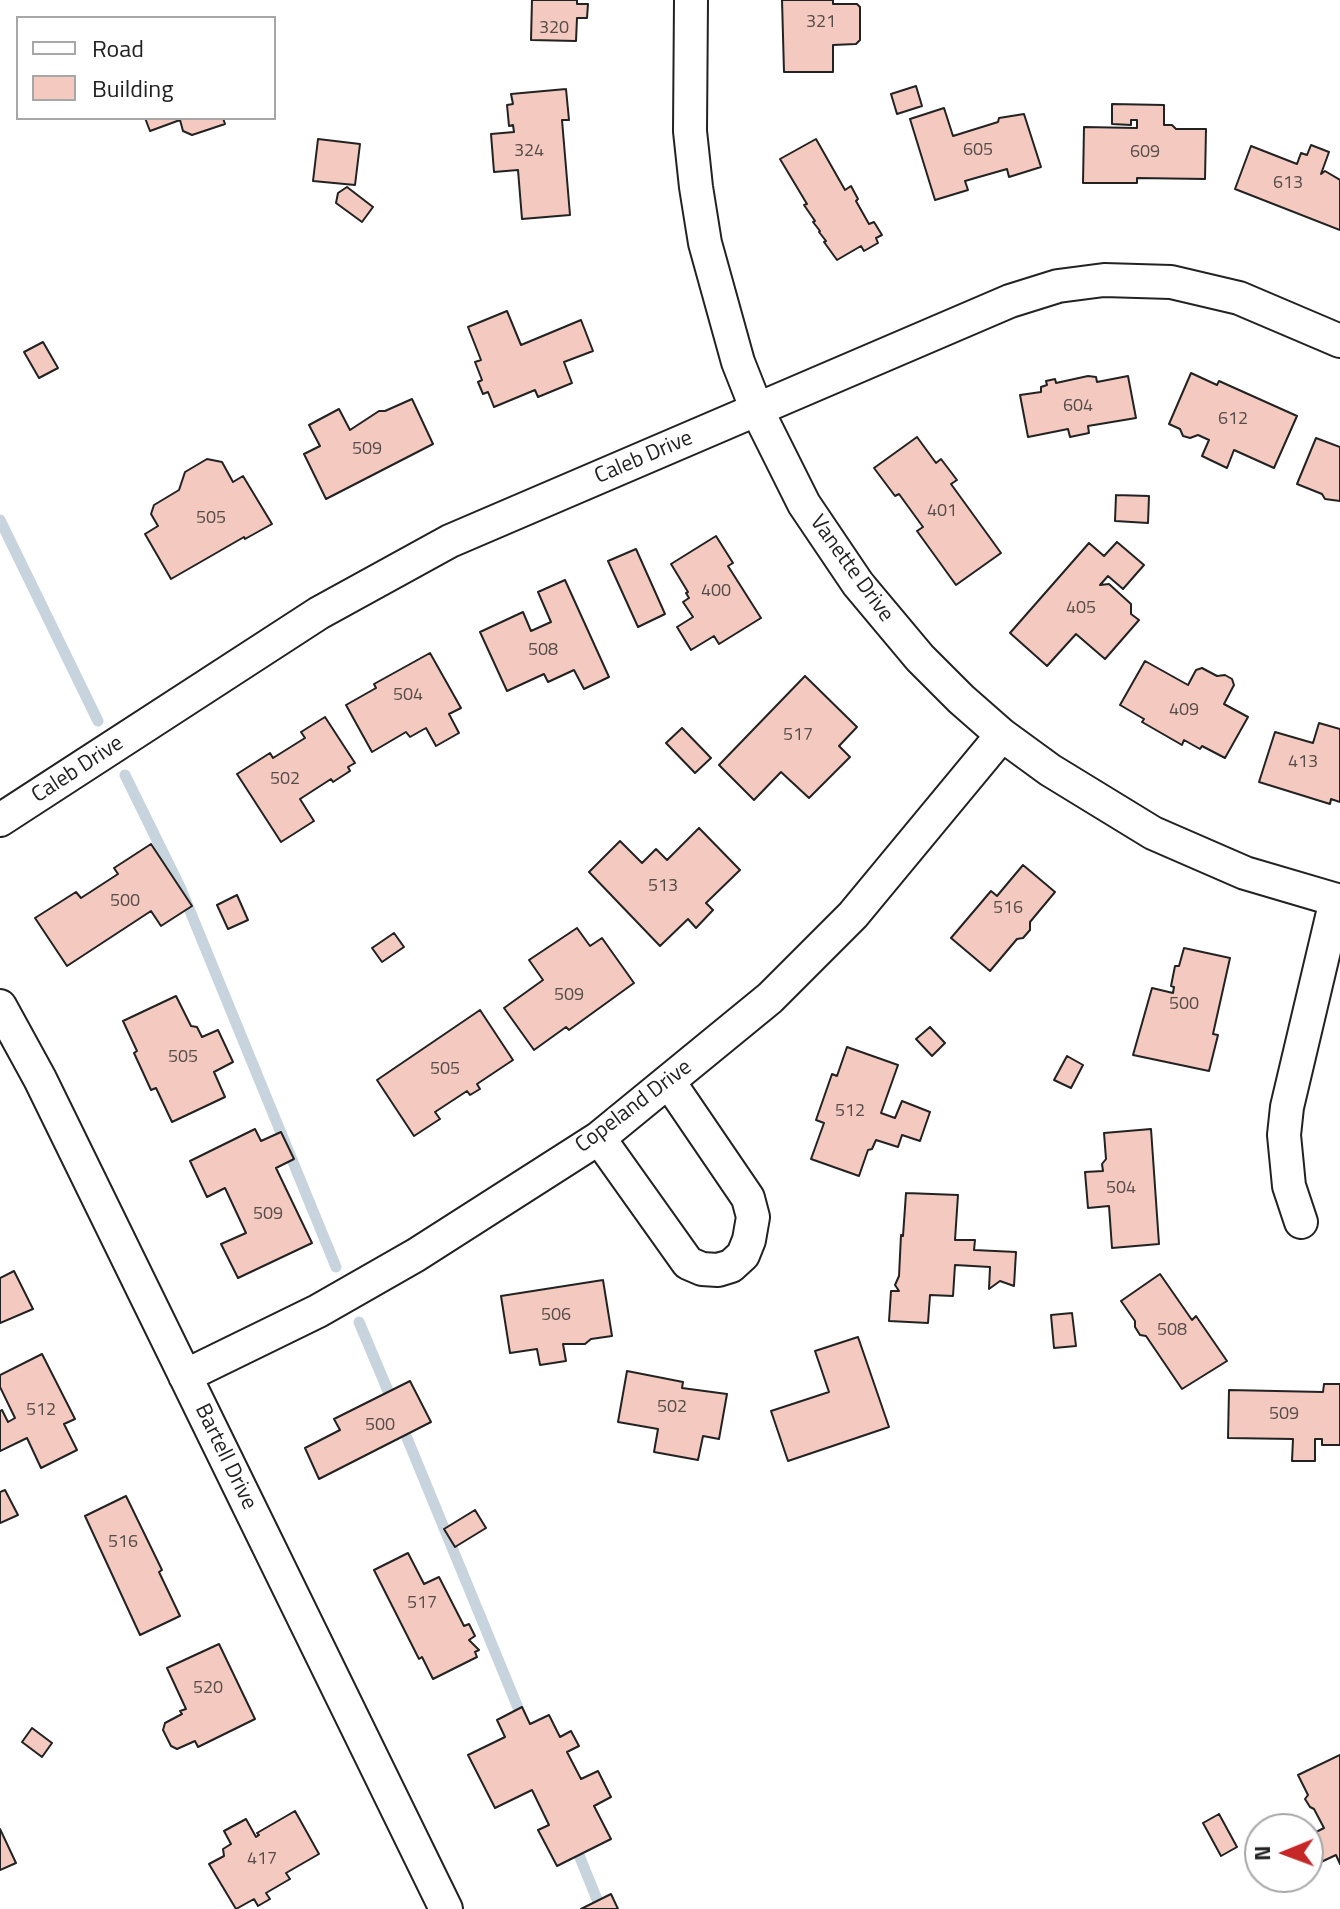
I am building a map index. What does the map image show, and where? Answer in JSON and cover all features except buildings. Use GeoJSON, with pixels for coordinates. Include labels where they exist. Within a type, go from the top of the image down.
{"type":"FeatureCollection","features":[{"type":"Feature","properties":{"kind":"street","name":"Vanette Drive"},"geometry":{"type":"LineString","coordinates":[[691,0],[690,131],[705,243],[738,362],[757,410],[804,504],[858,584],[920,658],[1002,735],[1075,787],[1153,833],[1245,873],[1338,900]]}},
{"type":"Feature","properties":{"kind":"street","name":"Caleb Drive"},"geometry":{"type":"LineString","coordinates":[[0,820],[319,613],[388,573],[490,523],[1010,301],[1058,286],[1104,280],[1171,282],[1239,298],[1340,341]]}},
{"type":"Feature","properties":{"kind":"street","name":"Copeland Drive"},"geometry":{"type":"LineString","coordinates":[[185,1376],[331,1304],[416,1255],[599,1138],[770,998],[853,915],[1002,735]]}},
{"type":"Feature","properties":{"kind":"street"},"geometry":{"type":"LineString","coordinates":[[1301,1222],[1289,1186],[1285,1121],[1338,900]]}},
{"type":"Feature","properties":{"kind":"street","name":"Bartell Drive"},"geometry":{"type":"LineString","coordinates":[[0,1006],[40,1079],[185,1376],[438,1906]]}},
{"type":"Feature","properties":{"kind":"street"},"geometry":{"type":"LineString","coordinates":[[599,1138],[688,1263],[702,1269],[718,1270],[731,1266],[743,1255],[749,1240],[753,1217],[748,1198],[669,1082]]}},
{"type":"Feature","properties":{"kind":"waterway"},"geometry":{"type":"LineString","coordinates":[[0,520],[98,721]]}},
{"type":"Feature","properties":{"kind":"waterway"},"geometry":{"type":"LineString","coordinates":[[125,775],[181,889],[336,1267]]}},
{"type":"Feature","properties":{"kind":"waterway"},"geometry":{"type":"LineString","coordinates":[[359,1322],[394,1405]]}},
{"type":"Feature","properties":{"kind":"waterway"},"geometry":{"type":"LineString","coordinates":[[400,1421],[523,1720]]}},
{"type":"Feature","properties":{"kind":"waterway"},"geometry":{"type":"LineString","coordinates":[[574,1843],[601,1909]]}}]}
